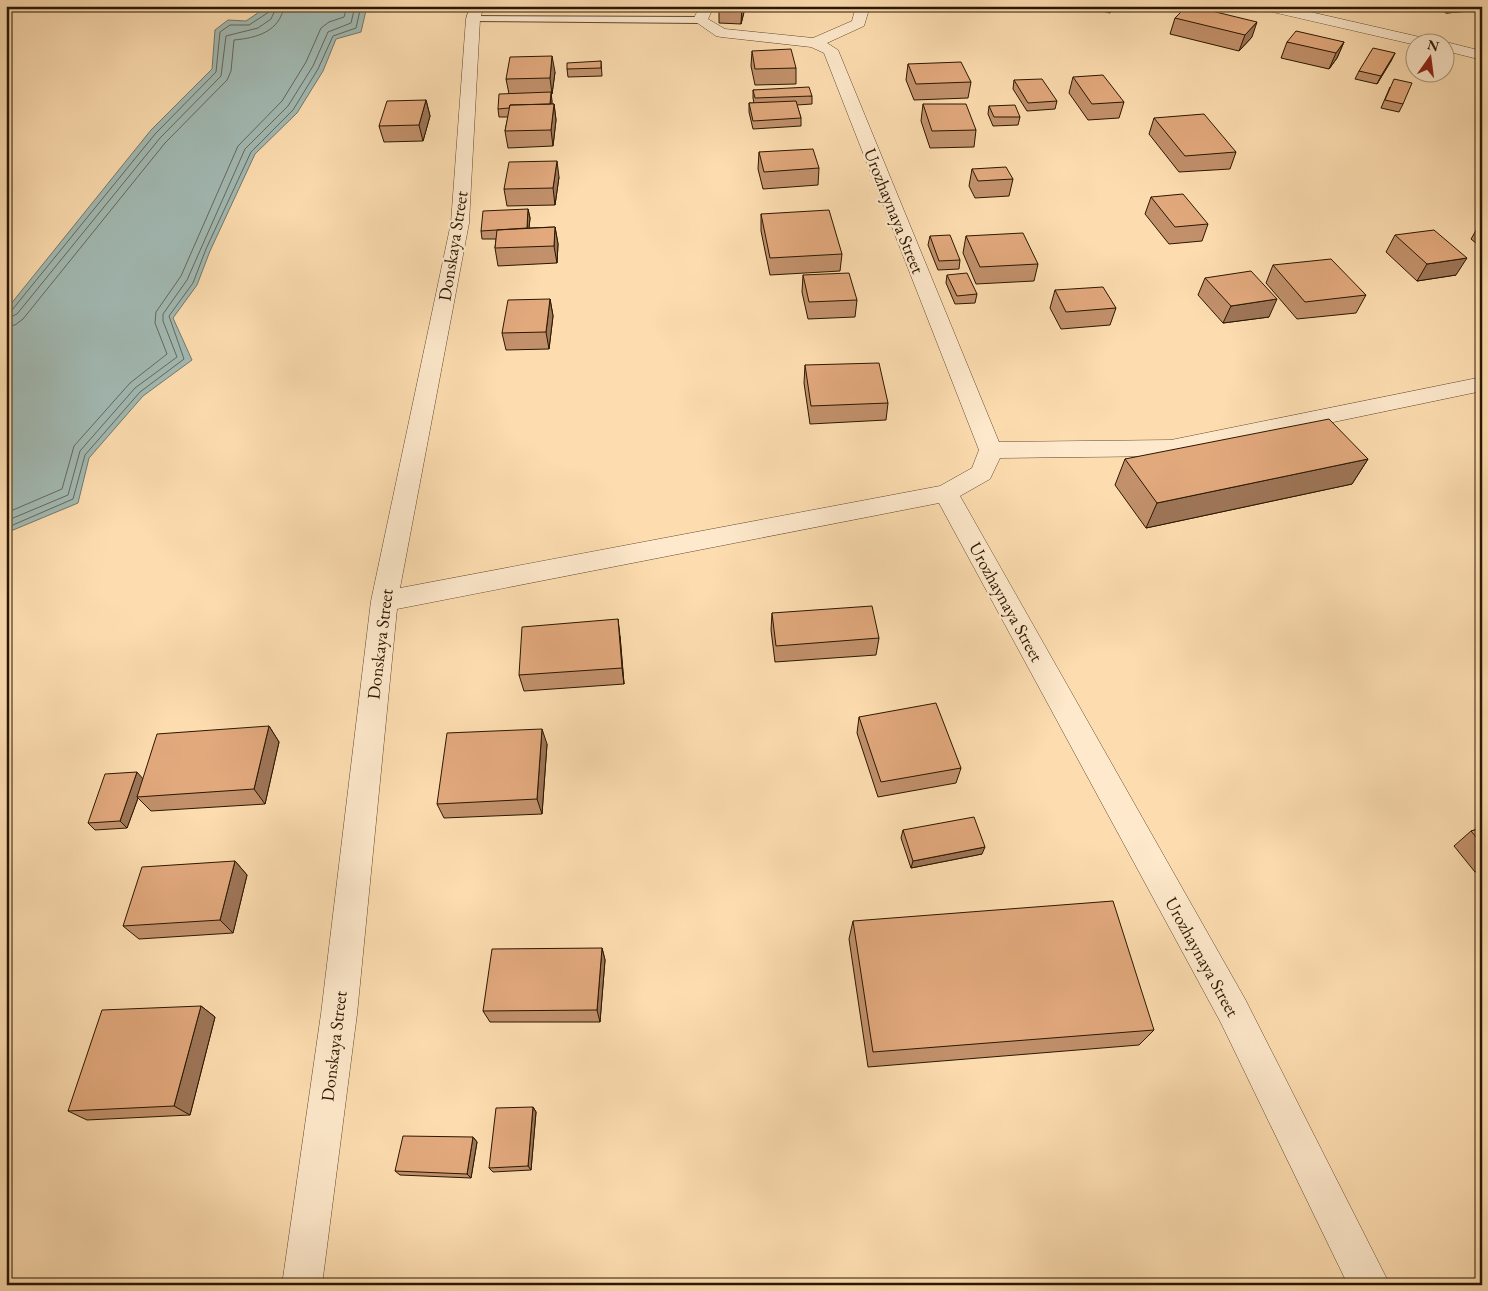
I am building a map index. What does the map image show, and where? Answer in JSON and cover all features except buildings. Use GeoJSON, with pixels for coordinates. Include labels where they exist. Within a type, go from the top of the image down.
{"type":"FeatureCollection","features":[{"type":"Feature","properties":{"kind":"street"},"geometry":{"type":"LineString","coordinates":[[815,43],[859,23],[863,6]]}},
{"type":"Feature","properties":{"kind":"street"},"geometry":{"type":"LineString","coordinates":[[1264,6],[1406,38]]}},
{"type":"Feature","properties":{"kind":"street","name":"Donskaya Street"},"geometry":{"type":"LineString","coordinates":[[302,1285],[339,1014],[384,601],[460,223],[475,13]]}},
{"type":"Feature","properties":{"kind":"street","name":"Urozhaynaya Street"},"geometry":{"type":"LineString","coordinates":[[704,13],[721,33],[788,38],[815,43],[830,50],[991,450]]}},
{"type":"Feature","properties":{"kind":"street"},"geometry":{"type":"LineString","coordinates":[[1456,50],[1482,56]]}},
{"type":"Feature","properties":{"kind":"street"},"geometry":{"type":"LineString","coordinates":[[384,601],[946,493],[982,474],[991,450],[1171,448],[1482,384]]}},
{"type":"Feature","properties":{"kind":"street","name":"Urozhaynaya Street"},"geometry":{"type":"LineString","coordinates":[[946,493],[1233,1011],[1370,1285]]}},
{"type":"Feature","properties":{"kind":"lane"},"geometry":{"type":"LineString","coordinates":[[475,13],[704,13]]}},
{"type":"Feature","properties":{"kind":"water"},"geometry":{"type":"Polygon","coordinates":[[[268,6],[367,6],[361,32],[336,39],[323,71],[297,113],[255,154],[210,251],[197,285],[173,318],[192,360],[143,396],[89,458],[78,503],[6,533],[6,310],[151,130],[212,69],[215,30],[228,20],[246,21],[268,6]]]}}]}
